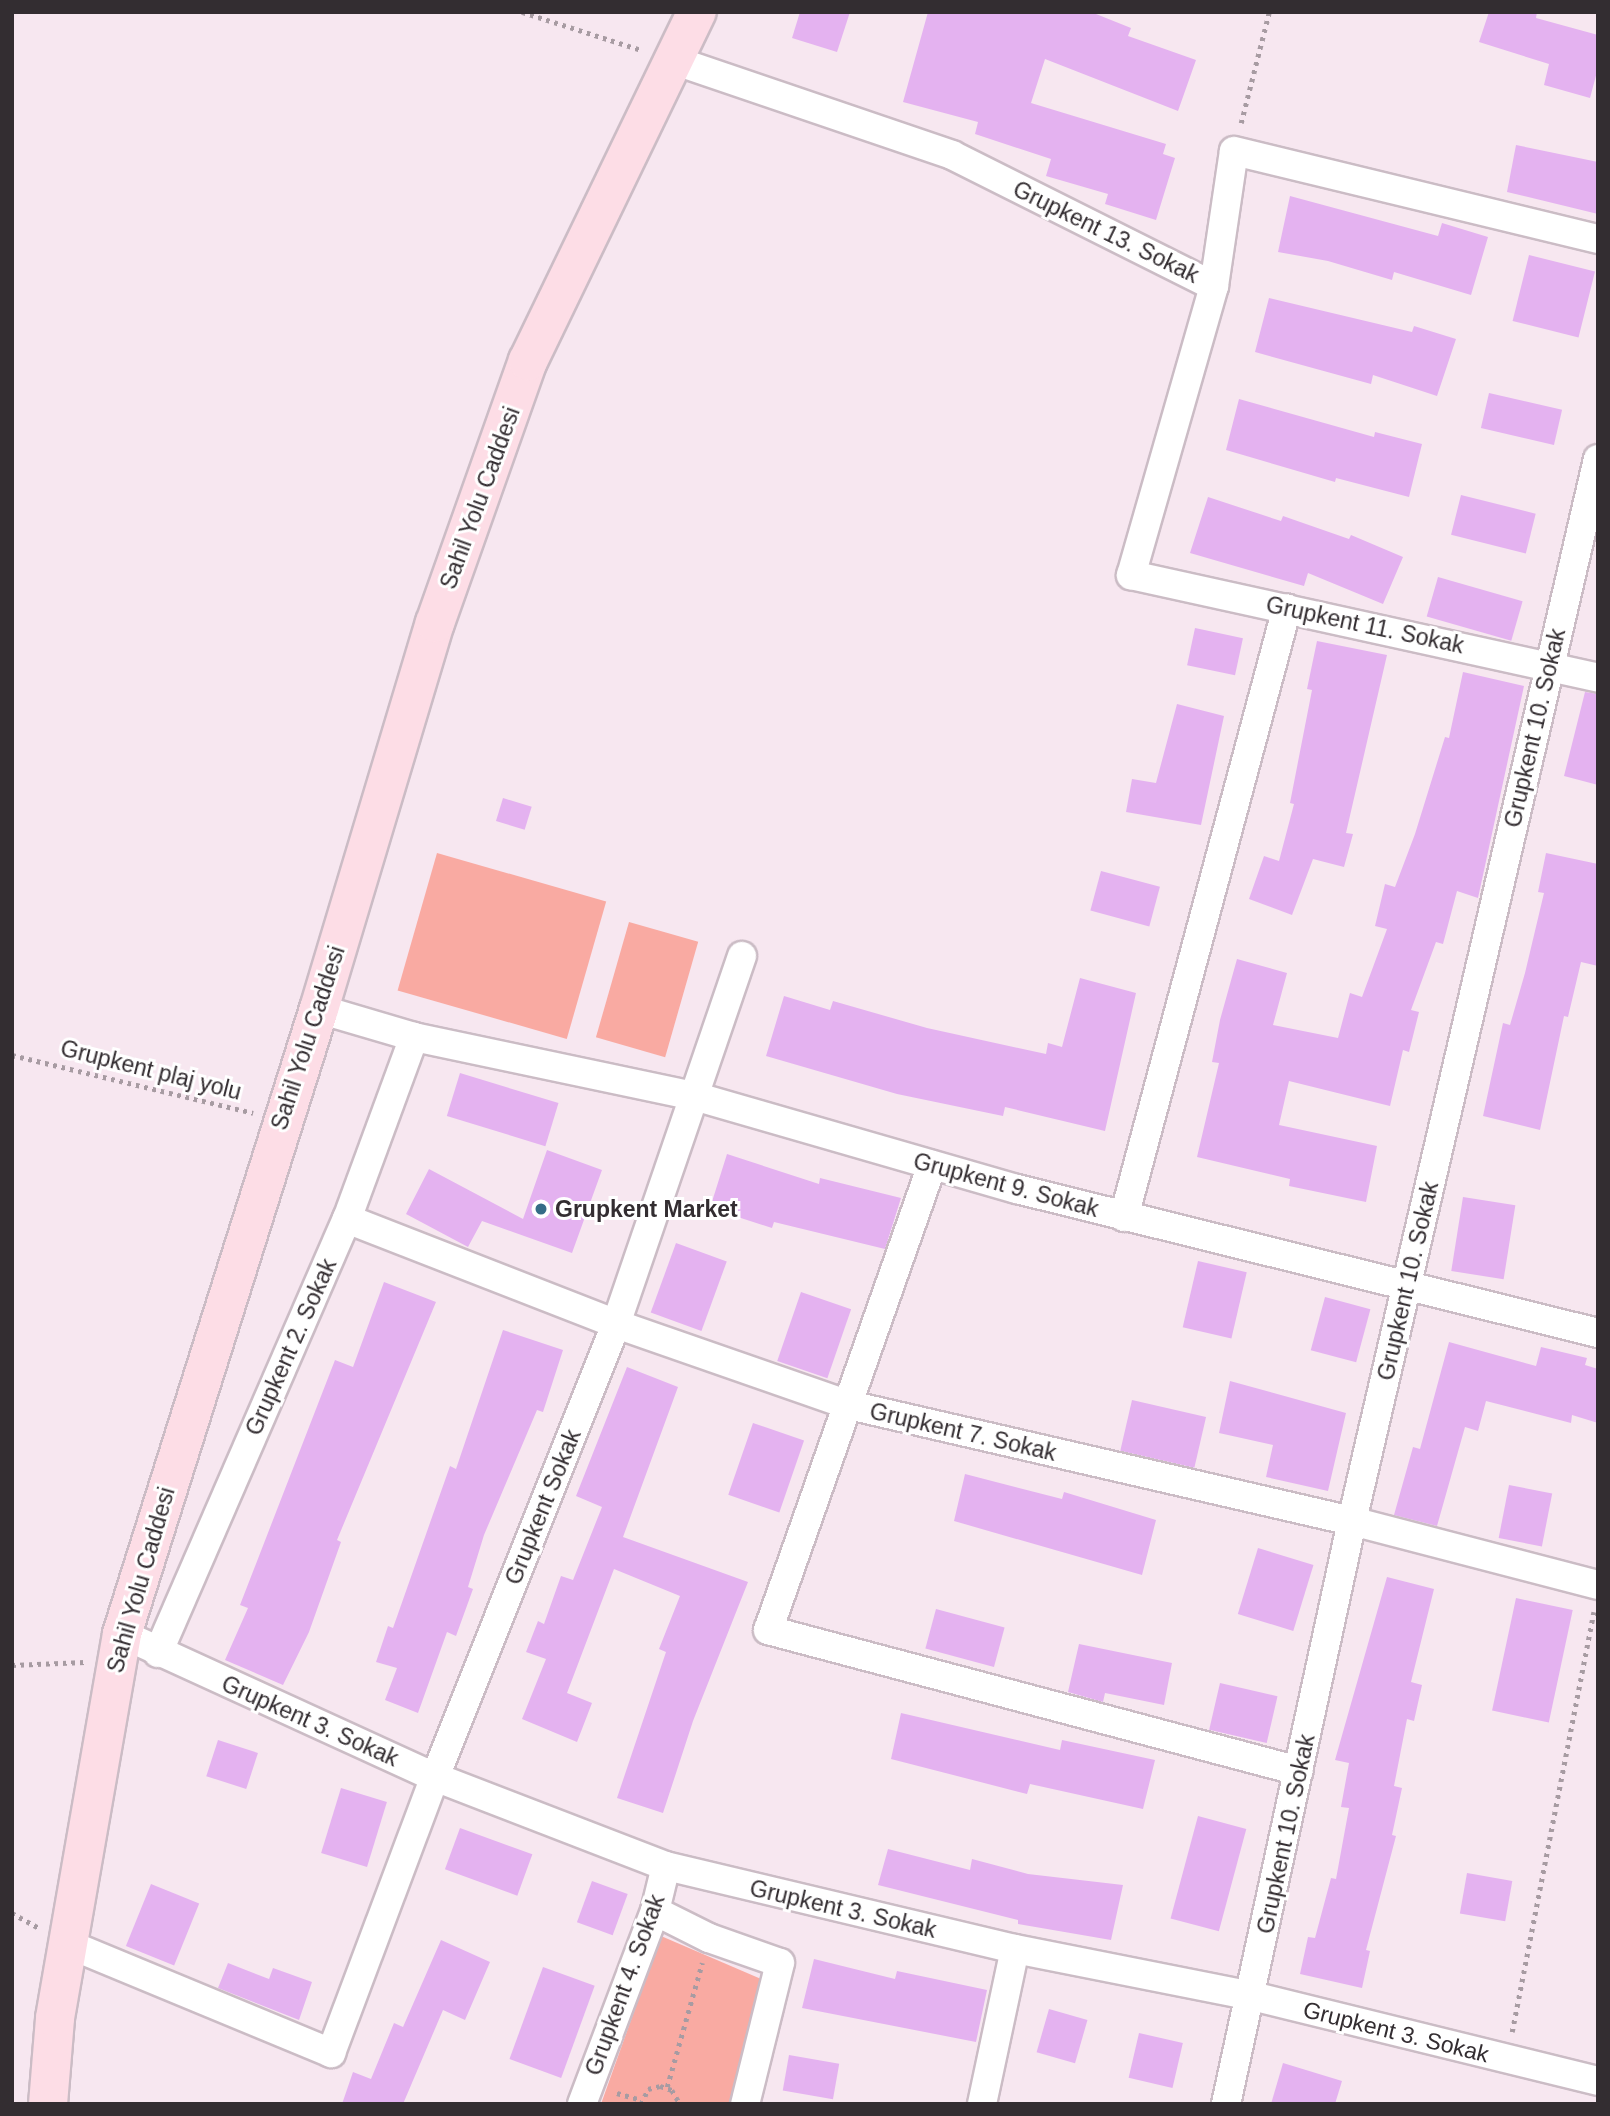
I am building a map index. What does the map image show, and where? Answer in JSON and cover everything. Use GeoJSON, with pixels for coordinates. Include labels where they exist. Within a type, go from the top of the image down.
{"type":"FeatureCollection","features":[{"type":"Feature","properties":{"kind":"street","name":"Sahil Yolu Caddesi"},"geometry":{"type":"LineString","coordinates":[[48,2104],[68,1944],[119,1647],[319,1009],[435,623],[528,361],[676,61],[697,12]]}},
{"type":"Feature","properties":{"kind":"street","name":"Grupkent 13. Sokak"},"geometry":{"type":"LineString","coordinates":[[676,61],[952,155],[1214,286],[1234,151]]}},
{"type":"Feature","properties":{"kind":"street"},"geometry":{"type":"LineString","coordinates":[[1234,151],[1598,239]]}},
{"type":"Feature","properties":{"kind":"street","name":"Grupkent 11. Sokak"},"geometry":{"type":"LineString","coordinates":[[1214,286],[1131,575],[1598,678]]}},
{"type":"Feature","properties":{"kind":"street","name":"Grupkent 10. Sokak"},"geometry":{"type":"LineString","coordinates":[[1226,2104],[1252,1996],[1352,1521],[1598,459]]}},
{"type":"Feature","properties":{"kind":"street"},"geometry":{"type":"LineString","coordinates":[[1124,1217],[1287,608]]}},
{"type":"Feature","properties":{"kind":"street","name":"Grupkent Sokak"},"geometry":{"type":"LineString","coordinates":[[68,1944],[331,2053],[435,1777],[616,1324],[742,956]]}},
{"type":"Feature","properties":{"kind":"street","name":"Grupkent 9. Sokak"},"geometry":{"type":"LineString","coordinates":[[319,1009],[414,1037],[694,1096],[1124,1217],[1598,1333]]}},
{"type":"Feature","properties":{"kind":"street","name":"Grupkent 2. Sokak"},"geometry":{"type":"LineString","coordinates":[[158,1653],[347,1219],[414,1037]]}},
{"type":"Feature","properties":{"kind":"street"},"geometry":{"type":"LineString","coordinates":[[932,1165],[768,1630],[1299,1771]]}},
{"type":"Feature","properties":{"kind":"street","name":"Grupkent 7. Sokak"},"geometry":{"type":"LineString","coordinates":[[347,1219],[616,1324],[849,1405],[1352,1521],[1596,1596]]}},
{"type":"Feature","properties":{"kind":"street","name":"Grupkent 3. Sokak"},"geometry":{"type":"LineString","coordinates":[[119,1647],[158,1653],[435,1777],[666,1866],[1015,1949],[1252,1996],[1598,2081]]}},
{"type":"Feature","properties":{"kind":"street","name":"Grupkent 4. Sokak"},"geometry":{"type":"LineString","coordinates":[[582,2104],[655,1911],[666,1866]]}},
{"type":"Feature","properties":{"kind":"street"},"geometry":{"type":"LineString","coordinates":[[655,1911],[709,1938],[780,1962],[745,2104]]}},
{"type":"Feature","properties":{"kind":"street"},"geometry":{"type":"LineString","coordinates":[[982,2104],[1015,1949]]}},
{"type":"Feature","properties":{"kind":"path"},"geometry":{"type":"LineString","coordinates":[[522,12],[676,61]]}},
{"type":"Feature","properties":{"kind":"path"},"geometry":{"type":"LineString","coordinates":[[1234,151],[1269,12]]}},
{"type":"Feature","properties":{"kind":"path","name":"Grupkent plaj yolu"},"geometry":{"type":"LineString","coordinates":[[12,1055],[283,1120]]}},
{"type":"Feature","properties":{"kind":"path"},"geometry":{"type":"LineString","coordinates":[[1506,2059],[1596,1596]]}},
{"type":"Feature","properties":{"kind":"path"},"geometry":{"type":"LineString","coordinates":[[12,1665],[119,1647]]}},
{"type":"Feature","properties":{"kind":"path"},"geometry":{"type":"LineString","coordinates":[[667,2087],[709,1938]]}},
{"type":"Feature","properties":{"kind":"path"},"geometry":{"type":"LineString","coordinates":[[641,2104],[648,2089],[667,2087]]}},
{"type":"Feature","properties":{"kind":"path"},"geometry":{"type":"LineString","coordinates":[[667,2087],[680,2104]]}},
{"type":"Feature","properties":{"kind":"shaded area"},"geometry":{"type":"Polygon","coordinates":[[[437,853],[606,902],[567,1039],[398,990],[437,853]]]}},
{"type":"Feature","properties":{"kind":"shaded area"},"geometry":{"type":"Polygon","coordinates":[[[629,922],[698,942],[665,1057],[596,1037],[629,922]]]}},
{"type":"Feature","properties":{"kind":"shaded area"},"geometry":{"type":"Polygon","coordinates":[[[661,1936],[766,1981],[732,2104],[601,2104],[661,1936]]]}},
{"type":"Feature","properties":{"kind":"building"},"geometry":{"type":"Polygon","coordinates":[[[800,12],[850,12],[837,52],[792,38],[800,12]]]}},
{"type":"Feature","properties":{"kind":"building"},"geometry":{"type":"Polygon","coordinates":[[[928,12],[1091,12],[1131,28],[1128,36],[1196,60],[1178,111],[1045,59],[1031,103],[1166,144],[1163,154],[1175,158],[1156,220],[1105,204],[1108,194],[1046,176],[1051,159],[975,134],[978,122],[903,102],[928,12]]]}},
{"type":"Feature","properties":{"kind":"building"},"geometry":{"type":"Polygon","coordinates":[[[1489,12],[1537,12],[1536,18],[1598,35],[1598,68],[1590,98],[1544,85],[1549,64],[1479,42],[1489,12]]]}},
{"type":"Feature","properties":{"kind":"building"},"geometry":{"type":"Polygon","coordinates":[[[1516,145],[1598,162],[1598,214],[1507,192],[1516,145]]]}},
{"type":"Feature","properties":{"kind":"building"},"geometry":{"type":"Polygon","coordinates":[[[1290,196],[1438,236],[1442,223],[1488,237],[1471,295],[1394,272],[1392,280],[1328,261],[1278,252],[1290,196]]]}},
{"type":"Feature","properties":{"kind":"building"},"geometry":{"type":"Polygon","coordinates":[[[1529,255],[1595,271],[1579,337],[1513,321],[1529,255]]]}},
{"type":"Feature","properties":{"kind":"building"},"geometry":{"type":"Polygon","coordinates":[[[1269,298],[1412,332],[1414,326],[1456,339],[1437,396],[1373,375],[1371,384],[1255,352],[1269,298]]]}},
{"type":"Feature","properties":{"kind":"building"},"geometry":{"type":"Polygon","coordinates":[[[1489,393],[1562,410],[1554,445],[1481,428],[1489,393]]]}},
{"type":"Feature","properties":{"kind":"building"},"geometry":{"type":"Polygon","coordinates":[[[1239,399],[1374,437],[1375,432],[1422,444],[1409,497],[1336,478],[1335,482],[1226,450],[1239,399]]]}},
{"type":"Feature","properties":{"kind":"building"},"geometry":{"type":"Polygon","coordinates":[[[1461,495],[1536,514],[1526,553],[1451,535],[1461,495]]]}},
{"type":"Feature","properties":{"kind":"building"},"geometry":{"type":"Polygon","coordinates":[[[1208,497],[1281,521],[1283,516],[1349,539],[1351,535],[1403,557],[1383,604],[1308,573],[1304,586],[1190,553],[1208,497]]]}},
{"type":"Feature","properties":{"kind":"building"},"geometry":{"type":"Polygon","coordinates":[[[1438,577],[1523,601],[1511,641],[1427,616],[1438,577]]]}},
{"type":"Feature","properties":{"kind":"building"},"geometry":{"type":"Polygon","coordinates":[[[1195,628],[1243,638],[1235,675],[1187,665],[1195,628]]]}},
{"type":"Feature","properties":{"kind":"building"},"geometry":{"type":"Polygon","coordinates":[[[1317,641],[1387,655],[1346,833],[1353,834],[1344,867],[1313,859],[1292,915],[1249,899],[1264,856],[1279,861],[1294,804],[1290,803],[1312,690],[1307,689],[1317,641]]]}},
{"type":"Feature","properties":{"kind":"building"},"geometry":{"type":"Polygon","coordinates":[[[1463,672],[1524,686],[1478,898],[1457,891],[1443,944],[1436,942],[1411,1010],[1419,1012],[1409,1052],[1403,1050],[1390,1106],[1289,1081],[1279,1125],[1377,1146],[1366,1202],[1289,1186],[1290,1179],[1197,1157],[1219,1063],[1212,1062],[1220,1020],[1237,959],[1287,973],[1273,1025],[1338,1038],[1350,993],[1362,997],[1387,929],[1375,926],[1385,884],[1395,887],[1415,834],[1445,737],[1449,738],[1463,672]]]}},
{"type":"Feature","properties":{"kind":"building"},"geometry":{"type":"Polygon","coordinates":[[[1585,692],[1598,694],[1598,785],[1564,776],[1585,692]]]}},
{"type":"Feature","properties":{"kind":"building"},"geometry":{"type":"Polygon","coordinates":[[[1177,704],[1224,716],[1201,825],[1126,812],[1132,779],[1156,783],[1177,704]]]}},
{"type":"Feature","properties":{"kind":"building"},"geometry":{"type":"Polygon","coordinates":[[[503,798],[532,807],[525,830],[496,821],[503,798]]]}},
{"type":"Feature","properties":{"kind":"building"},"geometry":{"type":"Polygon","coordinates":[[[1546,853],[1598,864],[1598,966],[1581,962],[1568,1017],[1564,1016],[1540,1130],[1483,1116],[1503,1023],[1510,1025],[1525,973],[1544,893],[1538,892],[1546,853]]]}},
{"type":"Feature","properties":{"kind":"building"},"geometry":{"type":"Polygon","coordinates":[[[1101,871],[1160,887],[1149,926],[1090,911],[1101,871]]]}},
{"type":"Feature","properties":{"kind":"building"},"geometry":{"type":"Polygon","coordinates":[[[1080,978],[1136,993],[1105,1131],[1005,1107],[1003,1116],[897,1094],[766,1056],[784,996],[830,1010],[833,1001],[927,1028],[1046,1054],[1048,1043],[1062,1047],[1080,978]]]}},
{"type":"Feature","properties":{"kind":"building"},"geometry":{"type":"Polygon","coordinates":[[[460,1073],[558,1103],[545,1146],[447,1116],[460,1073]]]}},
{"type":"Feature","properties":{"kind":"building"},"geometry":{"type":"Polygon","coordinates":[[[547,1150],[602,1170],[572,1253],[482,1221],[468,1247],[406,1214],[429,1169],[523,1219],[547,1150]]]}},
{"type":"Feature","properties":{"kind":"building"},"geometry":{"type":"Polygon","coordinates":[[[727,1154],[819,1184],[820,1178],[901,1198],[885,1249],[774,1222],[772,1228],[710,1208],[727,1154]]]}},
{"type":"Feature","properties":{"kind":"building"},"geometry":{"type":"Polygon","coordinates":[[[1463,1197],[1515,1205],[1504,1279],[1451,1271],[1463,1197]]]}},
{"type":"Feature","properties":{"kind":"building"},"geometry":{"type":"Polygon","coordinates":[[[676,1243],[727,1261],[701,1331],[651,1313],[676,1243]]]}},
{"type":"Feature","properties":{"kind":"building"},"geometry":{"type":"Polygon","coordinates":[[[1198,1261],[1247,1272],[1231,1339],[1183,1327],[1198,1261]]]}},
{"type":"Feature","properties":{"kind":"building"},"geometry":{"type":"Polygon","coordinates":[[[384,1282],[436,1302],[337,1540],[341,1542],[309,1632],[283,1685],[225,1660],[248,1608],[240,1605],[335,1360],[353,1367],[384,1282]]]}},
{"type":"Feature","properties":{"kind":"building"},"geometry":{"type":"Polygon","coordinates":[[[801,1292],[851,1309],[827,1378],[777,1361],[801,1292]]]}},
{"type":"Feature","properties":{"kind":"building"},"geometry":{"type":"Polygon","coordinates":[[[1325,1297],[1370,1309],[1356,1362],[1311,1350],[1325,1297]]]}},
{"type":"Feature","properties":{"kind":"building"},"geometry":{"type":"Polygon","coordinates":[[[503,1330],[563,1350],[543,1412],[537,1410],[484,1535],[468,1587],[473,1589],[456,1636],[447,1632],[418,1713],[385,1700],[397,1668],[376,1662],[388,1626],[393,1628],[450,1466],[456,1469],[503,1330]]]}},
{"type":"Feature","properties":{"kind":"building"},"geometry":{"type":"Polygon","coordinates":[[[1449,1342],[1536,1366],[1541,1347],[1587,1358],[1585,1365],[1598,1369],[1598,1423],[1572,1415],[1571,1423],[1486,1401],[1478,1431],[1465,1427],[1437,1526],[1394,1515],[1413,1447],[1420,1449],[1449,1342]]]}},
{"type":"Feature","properties":{"kind":"building"},"geometry":{"type":"Polygon","coordinates":[[[627,1367],[678,1387],[623,1537],[748,1582],[693,1721],[663,1813],[617,1798],[666,1652],[659,1649],[680,1596],[614,1569],[567,1693],[592,1703],[577,1742],[522,1719],[546,1659],[526,1652],[538,1621],[544,1624],[561,1576],[573,1580],[602,1507],[576,1496],[627,1367]]]}},
{"type":"Feature","properties":{"kind":"building"},"geometry":{"type":"Polygon","coordinates":[[[1230,1381],[1346,1413],[1328,1491],[1266,1477],[1273,1445],[1219,1433],[1230,1381]]]}},
{"type":"Feature","properties":{"kind":"building"},"geometry":{"type":"Polygon","coordinates":[[[1132,1400],[1206,1417],[1194,1468],[1120,1451],[1132,1400]]]}},
{"type":"Feature","properties":{"kind":"building"},"geometry":{"type":"Polygon","coordinates":[[[753,1423],[804,1441],[779,1512],[728,1495],[753,1423]]]}},
{"type":"Feature","properties":{"kind":"building"},"geometry":{"type":"Polygon","coordinates":[[[965,1474],[1062,1499],[1064,1492],[1156,1520],[1142,1575],[954,1521],[965,1474]]]}},
{"type":"Feature","properties":{"kind":"building"},"geometry":{"type":"Polygon","coordinates":[[[1509,1485],[1552,1493],[1542,1546],[1499,1538],[1509,1485]]]}},
{"type":"Feature","properties":{"kind":"building"},"geometry":{"type":"Polygon","coordinates":[[[1258,1548],[1313,1565],[1293,1631],[1238,1614],[1258,1548]]]}},
{"type":"Feature","properties":{"kind":"building"},"geometry":{"type":"Polygon","coordinates":[[[1387,1577],[1434,1589],[1411,1682],[1422,1685],[1414,1721],[1407,1719],[1394,1786],[1402,1788],[1392,1835],[1396,1836],[1366,1950],[1370,1951],[1362,1988],[1300,1974],[1308,1937],[1315,1938],[1331,1878],[1336,1879],[1349,1808],[1341,1807],[1349,1763],[1335,1760],[1387,1577]]]}},
{"type":"Feature","properties":{"kind":"building"},"geometry":{"type":"Polygon","coordinates":[[[1516,1598],[1573,1610],[1549,1723],[1492,1710],[1516,1598]]]}},
{"type":"Feature","properties":{"kind":"building"},"geometry":{"type":"Polygon","coordinates":[[[936,1609],[1005,1627],[994,1667],[925,1649],[936,1609]]]}},
{"type":"Feature","properties":{"kind":"building"},"geometry":{"type":"Polygon","coordinates":[[[1079,1644],[1172,1663],[1164,1705],[1105,1693],[1103,1702],[1068,1692],[1079,1644]]]}},
{"type":"Feature","properties":{"kind":"building"},"geometry":{"type":"Polygon","coordinates":[[[1220,1683],[1277,1696],[1267,1743],[1209,1730],[1220,1683]]]}},
{"type":"Feature","properties":{"kind":"building"},"geometry":{"type":"Polygon","coordinates":[[[901,1713],[1060,1750],[1062,1740],[1155,1760],[1143,1809],[1030,1784],[1027,1794],[891,1759],[901,1713]]]}},
{"type":"Feature","properties":{"kind":"building"},"geometry":{"type":"Polygon","coordinates":[[[218,1740],[258,1753],[246,1789],[206,1776],[218,1740]]]}},
{"type":"Feature","properties":{"kind":"building"},"geometry":{"type":"Polygon","coordinates":[[[341,1788],[387,1802],[367,1867],[321,1853],[341,1788]]]}},
{"type":"Feature","properties":{"kind":"building"},"geometry":{"type":"Polygon","coordinates":[[[1198,1816],[1246,1829],[1219,1931],[1171,1918],[1198,1816]]]}},
{"type":"Feature","properties":{"kind":"building"},"geometry":{"type":"Polygon","coordinates":[[[460,1828],[532,1854],[517,1896],[445,1869],[460,1828]]]}},
{"type":"Feature","properties":{"kind":"building"},"geometry":{"type":"Polygon","coordinates":[[[888,1849],[970,1870],[972,1859],[1028,1874],[1123,1885],[1111,1940],[1018,1924],[1018,1920],[878,1885],[888,1849]]]}},
{"type":"Feature","properties":{"kind":"building"},"geometry":{"type":"Polygon","coordinates":[[[1467,1873],[1512,1881],[1505,1921],[1460,1913],[1467,1873]]]}},
{"type":"Feature","properties":{"kind":"building"},"geometry":{"type":"Polygon","coordinates":[[[592,1881],[628,1894],[613,1935],[577,1922],[592,1881]]]}},
{"type":"Feature","properties":{"kind":"building"},"geometry":{"type":"Polygon","coordinates":[[[151,1884],[199,1903],[174,1966],[126,1946],[151,1884]]]}},
{"type":"Feature","properties":{"kind":"building"},"geometry":{"type":"Polygon","coordinates":[[[441,1940],[490,1962],[465,2020],[443,2010],[403,2104],[342,2104],[353,2072],[371,2079],[394,2023],[403,2027],[441,1940]]]}},
{"type":"Feature","properties":{"kind":"building"},"geometry":{"type":"Polygon","coordinates":[[[814,1959],[895,1979],[897,1971],[987,1990],[976,2042],[802,2008],[814,1959]]]}},
{"type":"Feature","properties":{"kind":"building"},"geometry":{"type":"Polygon","coordinates":[[[228,1963],[269,1979],[273,1968],[312,1982],[299,2020],[218,1988],[228,1963]]]}},
{"type":"Feature","properties":{"kind":"building"},"geometry":{"type":"Polygon","coordinates":[[[543,1967],[595,1986],[561,2078],[509,2059],[543,1967]]]}},
{"type":"Feature","properties":{"kind":"building"},"geometry":{"type":"Polygon","coordinates":[[[1049,2009],[1087,2020],[1075,2063],[1037,2052],[1049,2009]]]}},
{"type":"Feature","properties":{"kind":"building"},"geometry":{"type":"Polygon","coordinates":[[[1139,2033],[1183,2043],[1172,2088],[1129,2078],[1139,2033]]]}},
{"type":"Feature","properties":{"kind":"building"},"geometry":{"type":"Polygon","coordinates":[[[789,2055],[839,2064],[833,2099],[783,2090],[789,2055]]]}},
{"type":"Feature","properties":{"kind":"building"},"geometry":{"type":"Polygon","coordinates":[[[1283,2063],[1342,2081],[1335,2104],[1271,2104],[1283,2063]]]}},
{"type":"Feature","properties":{"kind":"place","name":"Grupkent Market"},"geometry":{"type":"Point","coordinates":[541,1209]}}]}
